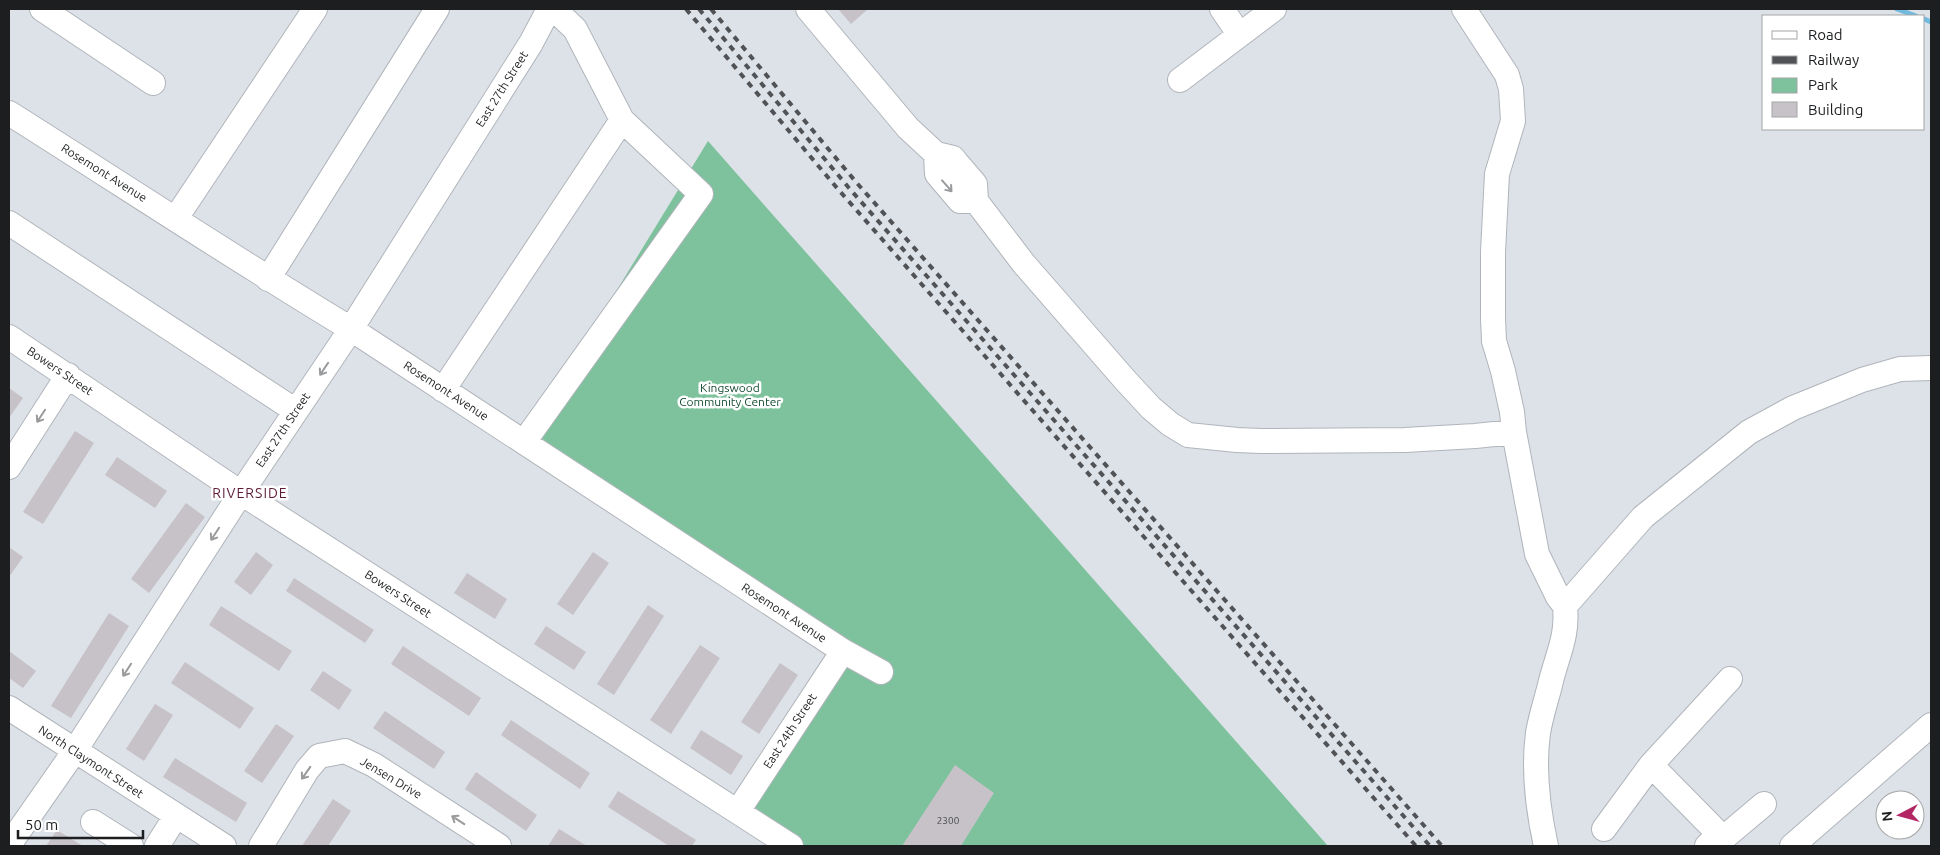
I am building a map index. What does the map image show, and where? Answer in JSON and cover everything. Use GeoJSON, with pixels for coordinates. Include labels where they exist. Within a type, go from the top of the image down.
{"type":"FeatureCollection","features":[{"type":"Feature","properties":{"kind":"street"},"geometry":{"type":"LineString","coordinates":[[42,9],[153,83]]}},
{"type":"Feature","properties":{"kind":"street"},"geometry":{"type":"LineString","coordinates":[[176,218],[315,9]]}},
{"type":"Feature","properties":{"kind":"street"},"geometry":{"type":"LineString","coordinates":[[268,279],[437,9]]}},
{"type":"Feature","properties":{"kind":"street","name":"East 27th Street"},"geometry":{"type":"LineString","coordinates":[[9,845],[74,752],[241,493],[351,329],[526,51],[549,9]]}},
{"type":"Feature","properties":{"kind":"street"},"geometry":{"type":"LineString","coordinates":[[524,442],[701,194],[622,120],[575,29],[554,9]]}},
{"type":"Feature","properties":{"kind":"street"},"geometry":{"type":"LineString","coordinates":[[808,9],[908,128],[936,154],[937,174],[960,201],[976,201],[1024,264],[1126,381],[1170,424],[1188,435],[1237,440],[1333,442],[1415,440],[1514,432]]}},
{"type":"Feature","properties":{"kind":"street"},"geometry":{"type":"LineString","coordinates":[[1222,9],[1239,34]]}},
{"type":"Feature","properties":{"kind":"street"},"geometry":{"type":"LineString","coordinates":[[1180,80],[1274,9]]}},
{"type":"Feature","properties":{"kind":"street"},"geometry":{"type":"LineString","coordinates":[[1464,9],[1507,75],[1511,90],[1513,121],[1497,174],[1493,252],[1492,318],[1494,341],[1512,412],[1537,554],[1558,598],[1565,606],[1565,636],[1553,672],[1538,732],[1536,760],[1540,818],[1546,846]]}},
{"type":"Feature","properties":{"kind":"street","name":"Rosemont Avenue"},"geometry":{"type":"LineString","coordinates":[[9,113],[176,218],[268,279],[351,329],[843,651],[881,672]]}},
{"type":"Feature","properties":{"kind":"street"},"geometry":{"type":"LineString","coordinates":[[443,390],[622,120]]}},
{"type":"Feature","properties":{"kind":"street"},"geometry":{"type":"LineString","coordinates":[[9,223],[296,411]]}},
{"type":"Feature","properties":{"kind":"street","name":"Bowers Street"},"geometry":{"type":"LineString","coordinates":[[9,337],[241,493],[738,811],[783,844]]}},
{"type":"Feature","properties":{"kind":"street"},"geometry":{"type":"LineString","coordinates":[[1565,606],[1643,517],[1749,432],[1793,408],[1862,380],[1900,370],[1931,368]]}},
{"type":"Feature","properties":{"kind":"street"},"geometry":{"type":"LineString","coordinates":[[9,467],[68,375]]}},
{"type":"Feature","properties":{"kind":"street","name":"East 24th Street"},"geometry":{"type":"LineString","coordinates":[[738,811],[843,651]]}},
{"type":"Feature","properties":{"kind":"street"},"geometry":{"type":"LineString","coordinates":[[1604,829],[1651,765],[1730,679]]}},
{"type":"Feature","properties":{"kind":"street","name":"North Claymont Street"},"geometry":{"type":"LineString","coordinates":[[9,708],[74,752],[224,846]]}},
{"type":"Feature","properties":{"kind":"street"},"geometry":{"type":"LineString","coordinates":[[1792,846],[1931,725]]}},
{"type":"Feature","properties":{"kind":"street","name":"Jensen Drive"},"geometry":{"type":"LineString","coordinates":[[261,846],[307,770],[319,756],[345,751],[374,765],[499,846]]}},
{"type":"Feature","properties":{"kind":"street"},"geometry":{"type":"LineString","coordinates":[[1651,765],[1713,840],[1726,836],[1764,804]]}},
{"type":"Feature","properties":{"kind":"street"},"geometry":{"type":"LineString","coordinates":[[157,846],[176,816]]}},
{"type":"Feature","properties":{"kind":"street"},"geometry":{"type":"LineString","coordinates":[[93,822],[131,846]]}},
{"type":"Feature","properties":{"kind":"green space","name":"Kingswood Community Center"},"geometry":{"type":"Polygon","coordinates":[[[708,141],[1328,846],[792,846],[745,816],[847,654],[524,442],[708,141]]]}},
{"type":"Feature","properties":{"kind":"building"},"geometry":{"type":"Polygon","coordinates":[[[838,9],[868,9],[851,24],[838,9]]]}},
{"type":"Feature","properties":{"kind":"building"},"geometry":{"type":"Polygon","coordinates":[[[9,388],[23,398],[9,418],[9,388]]]}},
{"type":"Feature","properties":{"kind":"building"},"geometry":{"type":"Polygon","coordinates":[[[75,431],[94,443],[43,524],[23,512],[75,431]]]}},
{"type":"Feature","properties":{"kind":"building"},"geometry":{"type":"Polygon","coordinates":[[[117,457],[167,491],[155,508],[105,475],[117,457]]]}},
{"type":"Feature","properties":{"kind":"building"},"geometry":{"type":"Polygon","coordinates":[[[186,503],[205,517],[149,593],[131,579],[186,503]]]}},
{"type":"Feature","properties":{"kind":"building"},"geometry":{"type":"Polygon","coordinates":[[[9,547],[23,557],[9,577],[9,547]]]}},
{"type":"Feature","properties":{"kind":"building"},"geometry":{"type":"Polygon","coordinates":[[[256,552],[273,565],[251,595],[234,582],[256,552]]]}},
{"type":"Feature","properties":{"kind":"building"},"geometry":{"type":"Polygon","coordinates":[[[593,552],[609,563],[573,615],[557,604],[593,552]]]}},
{"type":"Feature","properties":{"kind":"building"},"geometry":{"type":"Polygon","coordinates":[[[467,573],[507,599],[495,619],[454,593],[467,573]]]}},
{"type":"Feature","properties":{"kind":"building"},"geometry":{"type":"Polygon","coordinates":[[[294,578],[374,630],[365,643],[286,591],[294,578]]]}},
{"type":"Feature","properties":{"kind":"building"},"geometry":{"type":"Polygon","coordinates":[[[648,605],[664,616],[614,695],[597,684],[648,605]]]}},
{"type":"Feature","properties":{"kind":"building"},"geometry":{"type":"Polygon","coordinates":[[[221,606],[292,651],[279,671],[209,625],[221,606]]]}},
{"type":"Feature","properties":{"kind":"building"},"geometry":{"type":"Polygon","coordinates":[[[109,613],[129,626],[71,718],[51,706],[109,613]]]}},
{"type":"Feature","properties":{"kind":"building"},"geometry":{"type":"Polygon","coordinates":[[[546,626],[586,652],[574,670],[534,644],[546,626]]]}},
{"type":"Feature","properties":{"kind":"building"},"geometry":{"type":"Polygon","coordinates":[[[700,645],[720,658],[671,734],[650,720],[700,645]]]}},
{"type":"Feature","properties":{"kind":"building"},"geometry":{"type":"Polygon","coordinates":[[[403,646],[481,698],[469,716],[391,664],[403,646]]]}},
{"type":"Feature","properties":{"kind":"building"},"geometry":{"type":"Polygon","coordinates":[[[9,651],[36,671],[23,688],[9,678],[9,651]]]}},
{"type":"Feature","properties":{"kind":"building"},"geometry":{"type":"Polygon","coordinates":[[[185,662],[254,708],[240,729],[171,683],[185,662]]]}},
{"type":"Feature","properties":{"kind":"building"},"geometry":{"type":"Polygon","coordinates":[[[780,663],[798,675],[759,734],[741,722],[780,663]]]}},
{"type":"Feature","properties":{"kind":"building"},"geometry":{"type":"Polygon","coordinates":[[[323,671],[352,690],[339,710],[310,690],[323,671]]]}},
{"type":"Feature","properties":{"kind":"building"},"geometry":{"type":"Polygon","coordinates":[[[155,704],[173,715],[144,761],[126,749],[155,704]]]}},
{"type":"Feature","properties":{"kind":"building"},"geometry":{"type":"Polygon","coordinates":[[[385,711],[445,752],[434,769],[373,728],[385,711]]]}},
{"type":"Feature","properties":{"kind":"building"},"geometry":{"type":"Polygon","coordinates":[[[511,720],[590,773],[580,789],[501,735],[511,720]]]}},
{"type":"Feature","properties":{"kind":"building"},"geometry":{"type":"Polygon","coordinates":[[[276,724],[294,736],[262,783],[244,771],[276,724]]]}},
{"type":"Feature","properties":{"kind":"building"},"geometry":{"type":"Polygon","coordinates":[[[701,730],[743,756],[731,775],[690,748],[701,730]]]}},
{"type":"Feature","properties":{"kind":"building"},"geometry":{"type":"Polygon","coordinates":[[[175,758],[247,803],[236,822],[163,777],[175,758]]]}},
{"type":"Feature","properties":{"kind":"building"},"geometry":{"type":"Polygon","coordinates":[[[955,765],[994,793],[961,846],[902,846],[955,765]]]}},
{"type":"Feature","properties":{"kind":"building"},"geometry":{"type":"Polygon","coordinates":[[[476,772],[537,815],[526,831],[465,789],[476,772]]]}},
{"type":"Feature","properties":{"kind":"building"},"geometry":{"type":"Polygon","coordinates":[[[618,791],[696,840],[692,846],[669,846],[608,807],[618,791]]]}},
{"type":"Feature","properties":{"kind":"building"},"geometry":{"type":"Polygon","coordinates":[[[333,799],[351,811],[328,846],[302,846],[333,799]]]}},
{"type":"Feature","properties":{"kind":"building"},"geometry":{"type":"Polygon","coordinates":[[[559,829],[587,846],[548,846],[559,829]]]}},
{"type":"Feature","properties":{"kind":"building"},"geometry":{"type":"Polygon","coordinates":[[[57,830],[83,846],[46,846],[57,830]]]}},
{"type":"Feature","properties":{"kind":"waterway"},"geometry":{"type":"LineString","coordinates":[[1897,9],[1913,15]]}},
{"type":"Feature","properties":{"kind":"waterway"},"geometry":{"type":"LineString","coordinates":[[1925,19],[1931,22]]}},
{"type":"Feature","properties":{"kind":"railway"},"geometry":{"type":"LineString","coordinates":[[686,9],[837,188],[1416,846]]}},
{"type":"Feature","properties":{"kind":"railway"},"geometry":{"type":"LineString","coordinates":[[699,9],[849,188],[1430,846]]}},
{"type":"Feature","properties":{"kind":"railway"},"geometry":{"type":"LineString","coordinates":[[711,9],[856,182],[1442,846]]}},
{"type":"Feature","properties":{"kind":"district","name":"RIVERSIDE"},"geometry":{"type":"Point","coordinates":[250,493]}}]}
